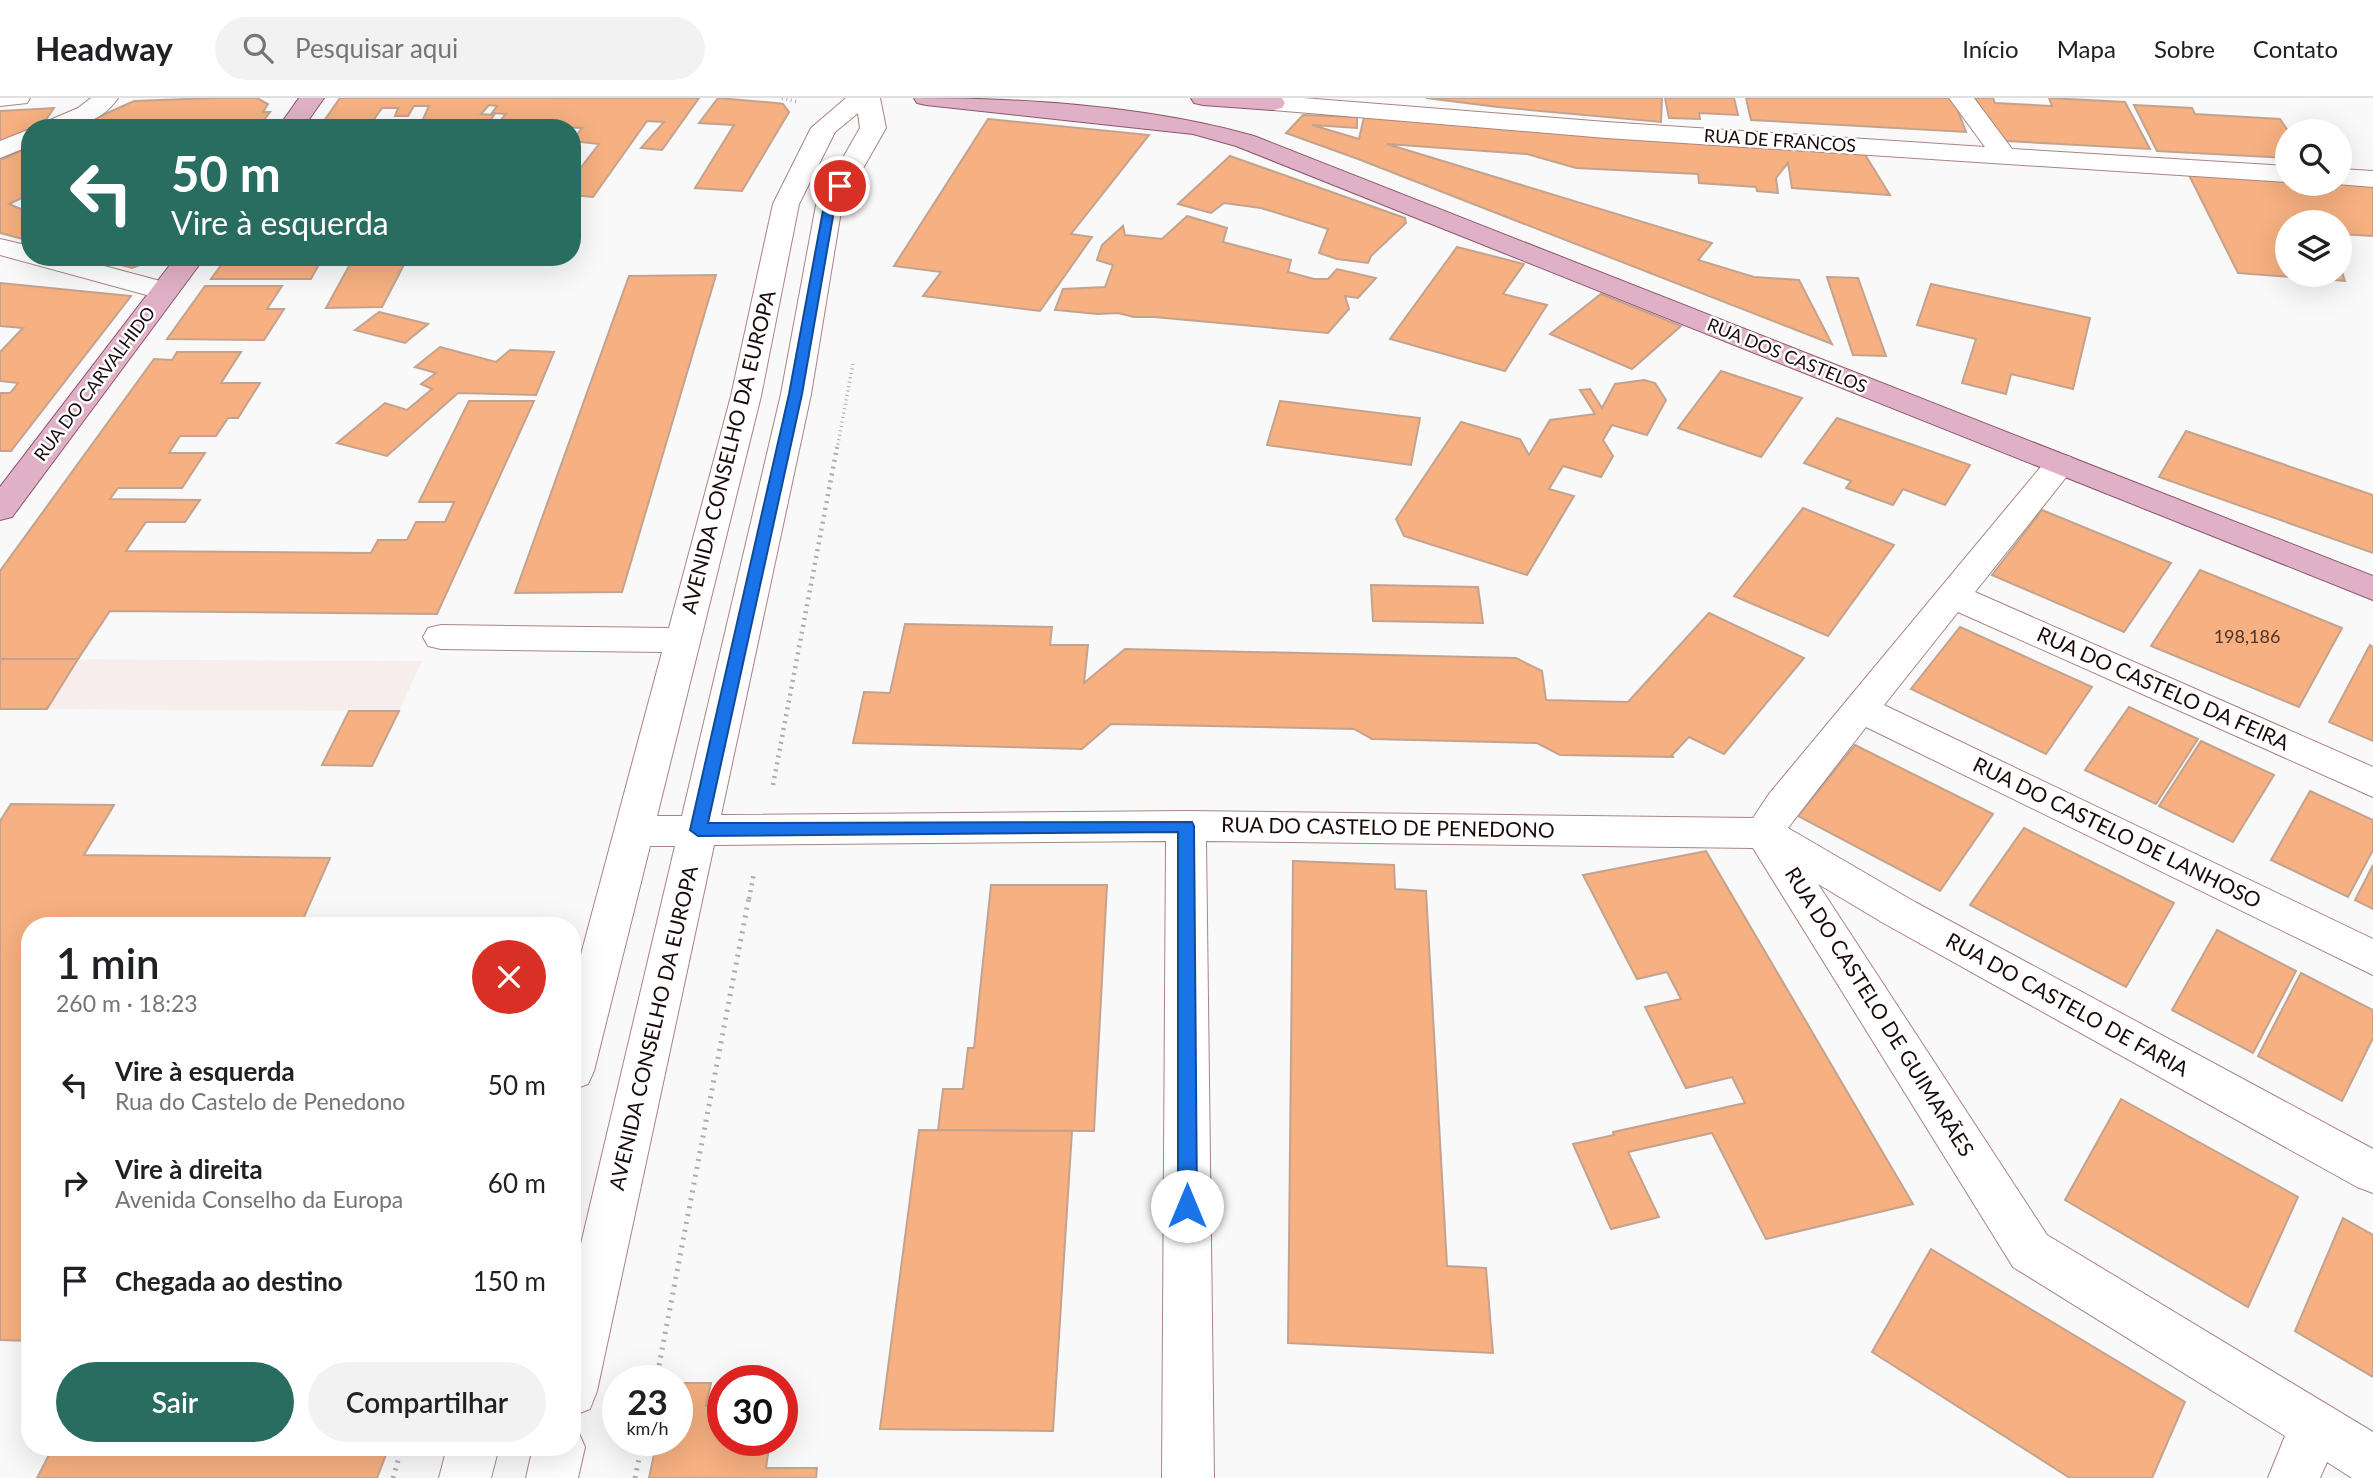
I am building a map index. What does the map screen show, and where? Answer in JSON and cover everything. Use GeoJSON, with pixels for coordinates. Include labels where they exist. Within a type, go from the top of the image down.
{"type":"FeatureCollection","features":[{"type":"Feature","properties":{"kind":"main road"},"geometry":{"type":"LineString","coordinates":[[297,119],[312,98]]}},
{"type":"Feature","properties":{"kind":"main road","name":"RUA DOS CASTELOS"},"geometry":{"type":"LineString","coordinates":[[926,98],[1195,127],[1245,141],[2373,589]]}},
{"type":"Feature","properties":{"kind":"main road"},"geometry":{"type":"LineString","coordinates":[[1195,127],[1213,117],[1210,99],[1273,103]]}},
{"type":"Feature","properties":{"kind":"main road"},"geometry":{"type":"LineString","coordinates":[[1245,141],[1250,129],[1273,103]]}},
{"type":"Feature","properties":{"kind":"main road","name":"RUA DO CARVALHIDO"},"geometry":{"type":"LineString","coordinates":[[0,510],[184,266]]}},
{"type":"Feature","properties":{"kind":"street"},"geometry":{"type":"LineString","coordinates":[[0,99],[18,98]]}},
{"type":"Feature","properties":{"kind":"street"},"geometry":{"type":"LineString","coordinates":[[73,119],[87,113],[106,98]]}},
{"type":"Feature","properties":{"kind":"street","name":"AVENIDA CONSELHO DA EUROPA"},"geometry":{"type":"LineString","coordinates":[[581,1036],[746,396],[786,204],[824,128],[861,98]]}},
{"type":"Feature","properties":{"kind":"street","name":"AVENIDA CONSELHO DA EUROPA"},"geometry":{"type":"LineString","coordinates":[[581,1351],[796,394],[829,205],[873,128],[868,98]]}},
{"type":"Feature","properties":{"kind":"street"},"geometry":{"type":"LineString","coordinates":[[1961,98],[2004,155]]}},
{"type":"Feature","properties":{"kind":"street","name":"RUA DE FRANCOS"},"geometry":{"type":"LineString","coordinates":[[1273,103],[1606,130],[2275,173]]}},
{"type":"Feature","properties":{"kind":"street"},"geometry":{"type":"LineString","coordinates":[[0,150],[21,141]]}},
{"type":"Feature","properties":{"kind":"street"},"geometry":{"type":"LineString","coordinates":[[2352,178],[2373,179]]}},
{"type":"Feature","properties":{"kind":"street"},"geometry":{"type":"LineString","coordinates":[[0,247],[21,253]]}},
{"type":"Feature","properties":{"kind":"street"},"geometry":{"type":"LineString","coordinates":[[72,266],[165,291]]}},
{"type":"Feature","properties":{"kind":"street"},"geometry":{"type":"LineString","coordinates":[[1764,833],[1783,804],[2060,464]]}},
{"type":"Feature","properties":{"kind":"street","name":"RUA DO CASTELO DA FEIRA"},"geometry":{"type":"LineString","coordinates":[[1954,596],[2373,783]]}},
{"type":"Feature","properties":{"kind":"street"},"geometry":{"type":"LineString","coordinates":[[441,637],[683,640]]}},
{"type":"Feature","properties":{"kind":"street","name":"RUA DO CASTELO DE LANHOSO"},"geometry":{"type":"LineString","coordinates":[[1861,709],[2373,958]]}},
{"type":"Feature","properties":{"kind":"street"},"geometry":{"type":"LineString","coordinates":[[1186,826],[1188,1478]]}},
{"type":"Feature","properties":{"kind":"street","name":"RUA DO CASTELO DE PENEDONO"},"geometry":{"type":"LineString","coordinates":[[634,831],[1186,826],[1764,833]]}},
{"type":"Feature","properties":{"kind":"street","name":"RUA DO CASTELO DE FARIA"},"geometry":{"type":"LineString","coordinates":[[1764,833],[1900,913],[2373,1172]]}},
{"type":"Feature","properties":{"kind":"street","name":"RUA DO CASTELO DE GUIMARÃES"},"geometry":{"type":"LineString","coordinates":[[1764,833],[2030,1251],[2373,1461]]}},
{"type":"Feature","properties":{"kind":"street"},"geometry":{"type":"LineString","coordinates":[[2294,1478],[2315,1427]]}},
{"type":"Feature","properties":{"kind":"street"},"geometry":{"type":"LineString","coordinates":[[465,1478],[471,1456]]}},
{"type":"Feature","properties":{"kind":"street"},"geometry":{"type":"LineString","coordinates":[[552,1478],[557,1456]]}},
{"type":"Feature","properties":{"kind":"path"},"geometry":{"type":"LineString","coordinates":[[772,788],[853,363]]}},
{"type":"Feature","properties":{"kind":"path"},"geometry":{"type":"LineString","coordinates":[[659,1365],[756,863]]}},
{"type":"Feature","properties":{"kind":"path"},"geometry":{"type":"LineString","coordinates":[[393,1478],[399,1456]]}},
{"type":"Feature","properties":{"kind":"path"},"geometry":{"type":"LineString","coordinates":[[635,1478],[640,1456]]}},
{"type":"Feature","properties":{"kind":"shaded area"},"geometry":{"type":"Polygon","coordinates":[[[0,659],[422,661],[399,711],[0,709],[0,659]]]}},
{"type":"Feature","properties":{"kind":"building"},"geometry":{"type":"Polygon","coordinates":[[[257,98],[268,104],[263,112],[270,112],[265,119],[94,119],[134,101],[257,98]]]}},
{"type":"Feature","properties":{"kind":"building"},"geometry":{"type":"Polygon","coordinates":[[[340,98],[699,98],[662,150],[641,148],[664,122],[647,121],[593,197],[581,196],[581,167],[599,144],[581,142],[581,119],[502,119],[506,114],[492,113],[497,106],[489,105],[481,114],[494,115],[492,119],[423,119],[429,106],[414,106],[408,116],[395,116],[398,108],[382,108],[374,119],[325,119],[340,98]]]}},
{"type":"Feature","properties":{"kind":"building"},"geometry":{"type":"Polygon","coordinates":[[[718,98],[783,104],[789,112],[742,191],[695,188],[734,125],[699,123],[718,98]]]}},
{"type":"Feature","properties":{"kind":"building"},"geometry":{"type":"Polygon","coordinates":[[[1426,98],[1662,98],[1661,122],[1498,107],[1426,98]]]}},
{"type":"Feature","properties":{"kind":"building"},"geometry":{"type":"Polygon","coordinates":[[[1665,98],[1734,98],[1738,115],[1699,113],[1700,119],[1669,118],[1665,98]]]}},
{"type":"Feature","properties":{"kind":"building"},"geometry":{"type":"Polygon","coordinates":[[[1746,98],[1953,98],[1966,132],[1751,120],[1746,98]]]}},
{"type":"Feature","properties":{"kind":"building"},"geometry":{"type":"Polygon","coordinates":[[[1971,98],[1993,98],[1995,103],[2052,106],[2049,98],[2125,102],[2150,149],[1988,140],[1971,98]]]}},
{"type":"Feature","properties":{"kind":"building"},"geometry":{"type":"Polygon","coordinates":[[[2134,105],[2192,108],[2195,114],[2280,119],[2275,119],[2275,157],[2157,151],[2134,105]]]}},
{"type":"Feature","properties":{"kind":"building"},"geometry":{"type":"Polygon","coordinates":[[[54,108],[46,119],[21,119],[21,135],[0,144],[0,111],[54,108]]]}},
{"type":"Feature","properties":{"kind":"building"},"geometry":{"type":"Polygon","coordinates":[[[1303,115],[1357,117],[1357,128],[1312,125],[1359,139],[1364,117],[1864,153],[1890,195],[1792,188],[1788,163],[1776,178],[1778,193],[1757,191],[1756,187],[1699,183],[1698,174],[1576,168],[1527,154],[1387,144],[1712,243],[1698,260],[1754,277],[1799,280],[1832,344],[1286,133],[1303,115]]]}},
{"type":"Feature","properties":{"kind":"building"},"geometry":{"type":"Polygon","coordinates":[[[988,119],[1149,135],[1071,234],[1092,237],[1040,311],[923,296],[941,272],[894,266],[988,119]]]}},
{"type":"Feature","properties":{"kind":"building"},"geometry":{"type":"Polygon","coordinates":[[[21,151],[21,198],[9,204],[21,209],[21,239],[0,233],[0,160],[21,151]]]}},
{"type":"Feature","properties":{"kind":"building"},"geometry":{"type":"Polygon","coordinates":[[[1230,156],[1405,218],[1406,223],[1371,256],[1368,263],[1337,259],[1319,253],[1328,229],[1261,208],[1224,203],[1211,213],[1178,204],[1230,156]]]}},
{"type":"Feature","properties":{"kind":"building"},"geometry":{"type":"Polygon","coordinates":[[[2187,171],[2275,176],[2275,196],[2352,196],[2352,182],[2373,183],[2373,236],[2352,235],[2352,210],[2275,210],[2275,276],[2238,273],[2187,171]]]}},
{"type":"Feature","properties":{"kind":"building"},"geometry":{"type":"Polygon","coordinates":[[[1187,216],[1227,228],[1223,242],[1291,260],[1288,272],[1314,279],[1328,279],[1337,269],[1376,278],[1358,298],[1345,296],[1349,309],[1328,333],[1134,317],[1118,313],[1055,310],[1063,289],[1105,287],[1113,265],[1097,260],[1102,245],[1123,226],[1125,235],[1162,239],[1187,216]]]}},
{"type":"Feature","properties":{"kind":"building"},"geometry":{"type":"Polygon","coordinates":[[[1457,247],[1524,264],[1503,294],[1547,305],[1505,371],[1390,339],[1457,247]]]}},
{"type":"Feature","properties":{"kind":"building"},"geometry":{"type":"Polygon","coordinates":[[[220,266],[318,266],[311,279],[211,279],[220,266]]]}},
{"type":"Feature","properties":{"kind":"building"},"geometry":{"type":"Polygon","coordinates":[[[349,266],[403,266],[382,307],[326,308],[349,266]]]}},
{"type":"Feature","properties":{"kind":"building"},"geometry":{"type":"Polygon","coordinates":[[[716,275],[622,592],[515,593],[629,276],[716,275]]]}},
{"type":"Feature","properties":{"kind":"building"},"geometry":{"type":"Polygon","coordinates":[[[1827,277],[1858,278],[1886,356],[1853,355],[1827,277]]]}},
{"type":"Feature","properties":{"kind":"building"},"geometry":{"type":"Polygon","coordinates":[[[0,283],[131,296],[11,451],[0,451],[0,393],[10,393],[18,383],[0,381],[0,352],[23,328],[0,326],[0,283]]]}},
{"type":"Feature","properties":{"kind":"building"},"geometry":{"type":"Polygon","coordinates":[[[1931,284],[2090,318],[2073,389],[2011,374],[2006,394],[1962,383],[1976,339],[1917,325],[1931,284]]]}},
{"type":"Feature","properties":{"kind":"building"},"geometry":{"type":"Polygon","coordinates":[[[205,286],[282,286],[267,309],[284,309],[264,340],[167,339],[205,286]]]}},
{"type":"Feature","properties":{"kind":"building"},"geometry":{"type":"Polygon","coordinates":[[[1601,294],[1681,326],[1632,369],[1550,334],[1601,294]]]}},
{"type":"Feature","properties":{"kind":"building"},"geometry":{"type":"Polygon","coordinates":[[[379,312],[428,324],[405,343],[355,330],[379,312]]]}},
{"type":"Feature","properties":{"kind":"building"},"geometry":{"type":"Polygon","coordinates":[[[440,347],[496,362],[510,350],[554,352],[536,395],[458,393],[387,456],[337,443],[385,403],[407,410],[432,389],[421,384],[436,373],[415,367],[440,347]]]}},
{"type":"Feature","properties":{"kind":"building"},"geometry":{"type":"Polygon","coordinates":[[[177,352],[241,352],[221,383],[260,383],[238,418],[228,418],[216,436],[180,436],[169,453],[205,453],[182,488],[118,488],[110,499],[200,500],[185,522],[146,522],[126,551],[371,553],[378,540],[407,540],[416,522],[445,522],[454,502],[419,502],[469,401],[534,401],[437,614],[110,611],[78,659],[0,659],[0,571],[154,359],[172,360],[177,352]]]}},
{"type":"Feature","properties":{"kind":"building"},"geometry":{"type":"Polygon","coordinates":[[[1721,371],[1802,398],[1761,457],[1678,428],[1721,371]]]}},
{"type":"Feature","properties":{"kind":"building"},"geometry":{"type":"Polygon","coordinates":[[[1644,380],[1655,383],[1666,400],[1647,435],[1612,425],[1603,440],[1613,456],[1601,477],[1563,466],[1549,489],[1574,496],[1527,575],[1404,536],[1396,519],[1461,422],[1520,439],[1529,455],[1550,420],[1595,414],[1580,390],[1590,389],[1602,408],[1615,384],[1644,380]]]}},
{"type":"Feature","properties":{"kind":"building"},"geometry":{"type":"Polygon","coordinates":[[[1280,401],[1420,418],[1411,465],[1267,445],[1280,401]]]}},
{"type":"Feature","properties":{"kind":"building"},"geometry":{"type":"Polygon","coordinates":[[[1837,418],[1970,465],[1945,505],[1903,489],[1893,505],[1846,488],[1851,481],[1804,463],[1837,418]]]}},
{"type":"Feature","properties":{"kind":"building"},"geometry":{"type":"Polygon","coordinates":[[[2186,431],[2373,495],[2373,553],[2159,477],[2186,431]]]}},
{"type":"Feature","properties":{"kind":"building"},"geometry":{"type":"Polygon","coordinates":[[[1803,508],[1894,545],[1828,636],[1734,596],[1803,508]]]}},
{"type":"Feature","properties":{"kind":"building"},"geometry":{"type":"Polygon","coordinates":[[[2042,510],[2171,563],[2124,632],[1992,575],[2042,510]]]}},
{"type":"Feature","properties":{"kind":"building"},"geometry":{"type":"Polygon","coordinates":[[[2200,570],[2342,628],[2299,707],[2151,646],[2200,570]]]}},
{"type":"Feature","properties":{"kind":"building"},"geometry":{"type":"Polygon","coordinates":[[[1371,585],[1478,587],[1483,623],[1373,621],[1371,585]]]}},
{"type":"Feature","properties":{"kind":"building"},"geometry":{"type":"Polygon","coordinates":[[[1709,613],[1804,658],[1724,754],[1689,737],[1671,756],[1674,757],[1560,755],[1537,743],[1372,739],[1354,729],[1111,724],[1082,749],[853,743],[864,692],[890,693],[905,624],[1052,627],[1050,645],[1088,645],[1084,683],[1125,649],[1516,658],[1542,671],[1546,700],[1628,702],[1709,613]]]}},
{"type":"Feature","properties":{"kind":"building"},"geometry":{"type":"Polygon","coordinates":[[[1960,627],[2092,687],[2046,754],[1911,689],[1960,627]]]}},
{"type":"Feature","properties":{"kind":"building"},"geometry":{"type":"Polygon","coordinates":[[[2370,645],[2373,647],[2373,741],[2329,722],[2370,645]]]}},
{"type":"Feature","properties":{"kind":"building"},"geometry":{"type":"Polygon","coordinates":[[[0,659],[78,659],[47,709],[0,709],[0,659]]]}},
{"type":"Feature","properties":{"kind":"building"},"geometry":{"type":"Polygon","coordinates":[[[2129,707],[2198,739],[2156,804],[2085,770],[2129,707]]]}},
{"type":"Feature","properties":{"kind":"building"},"geometry":{"type":"Polygon","coordinates":[[[349,711],[399,711],[372,766],[322,765],[349,711]]]}},
{"type":"Feature","properties":{"kind":"building"},"geometry":{"type":"Polygon","coordinates":[[[2201,741],[2274,775],[2233,842],[2159,806],[2201,741]]]}},
{"type":"Feature","properties":{"kind":"building"},"geometry":{"type":"Polygon","coordinates":[[[1855,745],[1993,814],[1940,891],[1798,816],[1855,745]]]}},
{"type":"Feature","properties":{"kind":"building"},"geometry":{"type":"Polygon","coordinates":[[[2310,791],[2373,820],[2373,850],[2348,897],[2271,860],[2310,791]]]}},
{"type":"Feature","properties":{"kind":"building"},"geometry":{"type":"Polygon","coordinates":[[[11,804],[114,805],[84,855],[330,858],[304,917],[21,917],[21,1341],[0,1340],[0,821],[11,804]]]}},
{"type":"Feature","properties":{"kind":"building"},"geometry":{"type":"Polygon","coordinates":[[[2024,828],[2174,903],[2126,987],[1970,905],[2024,828]]]}},
{"type":"Feature","properties":{"kind":"building"},"geometry":{"type":"Polygon","coordinates":[[[1706,851],[1913,1204],[1766,1239],[1712,1133],[1628,1152],[1659,1217],[1611,1229],[1573,1144],[1614,1135],[1613,1132],[1745,1103],[1732,1077],[1686,1088],[1645,1007],[1681,999],[1667,972],[1637,979],[1583,875],[1706,851]]]}},
{"type":"Feature","properties":{"kind":"building"},"geometry":{"type":"Polygon","coordinates":[[[1293,861],[1394,865],[1395,889],[1426,891],[1447,1266],[1486,1268],[1493,1353],[1288,1343],[1293,861]]]}},
{"type":"Feature","properties":{"kind":"building"},"geometry":{"type":"Polygon","coordinates":[[[2373,865],[2373,909],[2355,900],[2373,865]]]}},
{"type":"Feature","properties":{"kind":"building"},"geometry":{"type":"Polygon","coordinates":[[[991,885],[1107,885],[1094,1131],[938,1130],[943,1089],[963,1089],[968,1048],[974,1048],[991,885]]]}},
{"type":"Feature","properties":{"kind":"building"},"geometry":{"type":"Polygon","coordinates":[[[2217,930],[2296,971],[2253,1053],[2172,1010],[2217,930]]]}},
{"type":"Feature","properties":{"kind":"building"},"geometry":{"type":"Polygon","coordinates":[[[2301,973],[2373,1010],[2373,1038],[2342,1101],[2258,1056],[2301,973]]]}},
{"type":"Feature","properties":{"kind":"building"},"geometry":{"type":"Polygon","coordinates":[[[2121,1099],[2298,1197],[2248,1307],[2065,1200],[2121,1099]]]}},
{"type":"Feature","properties":{"kind":"building"},"geometry":{"type":"Polygon","coordinates":[[[919,1130],[1072,1131],[1053,1431],[880,1429],[919,1130]]]}},
{"type":"Feature","properties":{"kind":"building"},"geometry":{"type":"Polygon","coordinates":[[[2343,1218],[2373,1235],[2373,1377],[2295,1331],[2343,1218]]]}},
{"type":"Feature","properties":{"kind":"building"},"geometry":{"type":"Polygon","coordinates":[[[1931,1249],[2185,1402],[2152,1478],[2070,1478],[1872,1352],[1931,1249]]]}},
{"type":"Feature","properties":{"kind":"building"},"geometry":{"type":"Polygon","coordinates":[[[693,1383],[707,1383],[707,1456],[768,1456],[766,1468],[817,1468],[816,1478],[649,1478],[654,1456],[693,1456],[693,1383]]]}},
{"type":"Feature","properties":{"kind":"building"},"geometry":{"type":"Polygon","coordinates":[[[48,1456],[386,1456],[377,1478],[37,1478],[48,1456]]]}},
{"type":"Feature","properties":{"kind":"route"},"geometry":{"type":"LineString","coordinates":[[840,186],[829,205],[796,394],[698,830],[1186,826],[1187,1206]]}}]}
